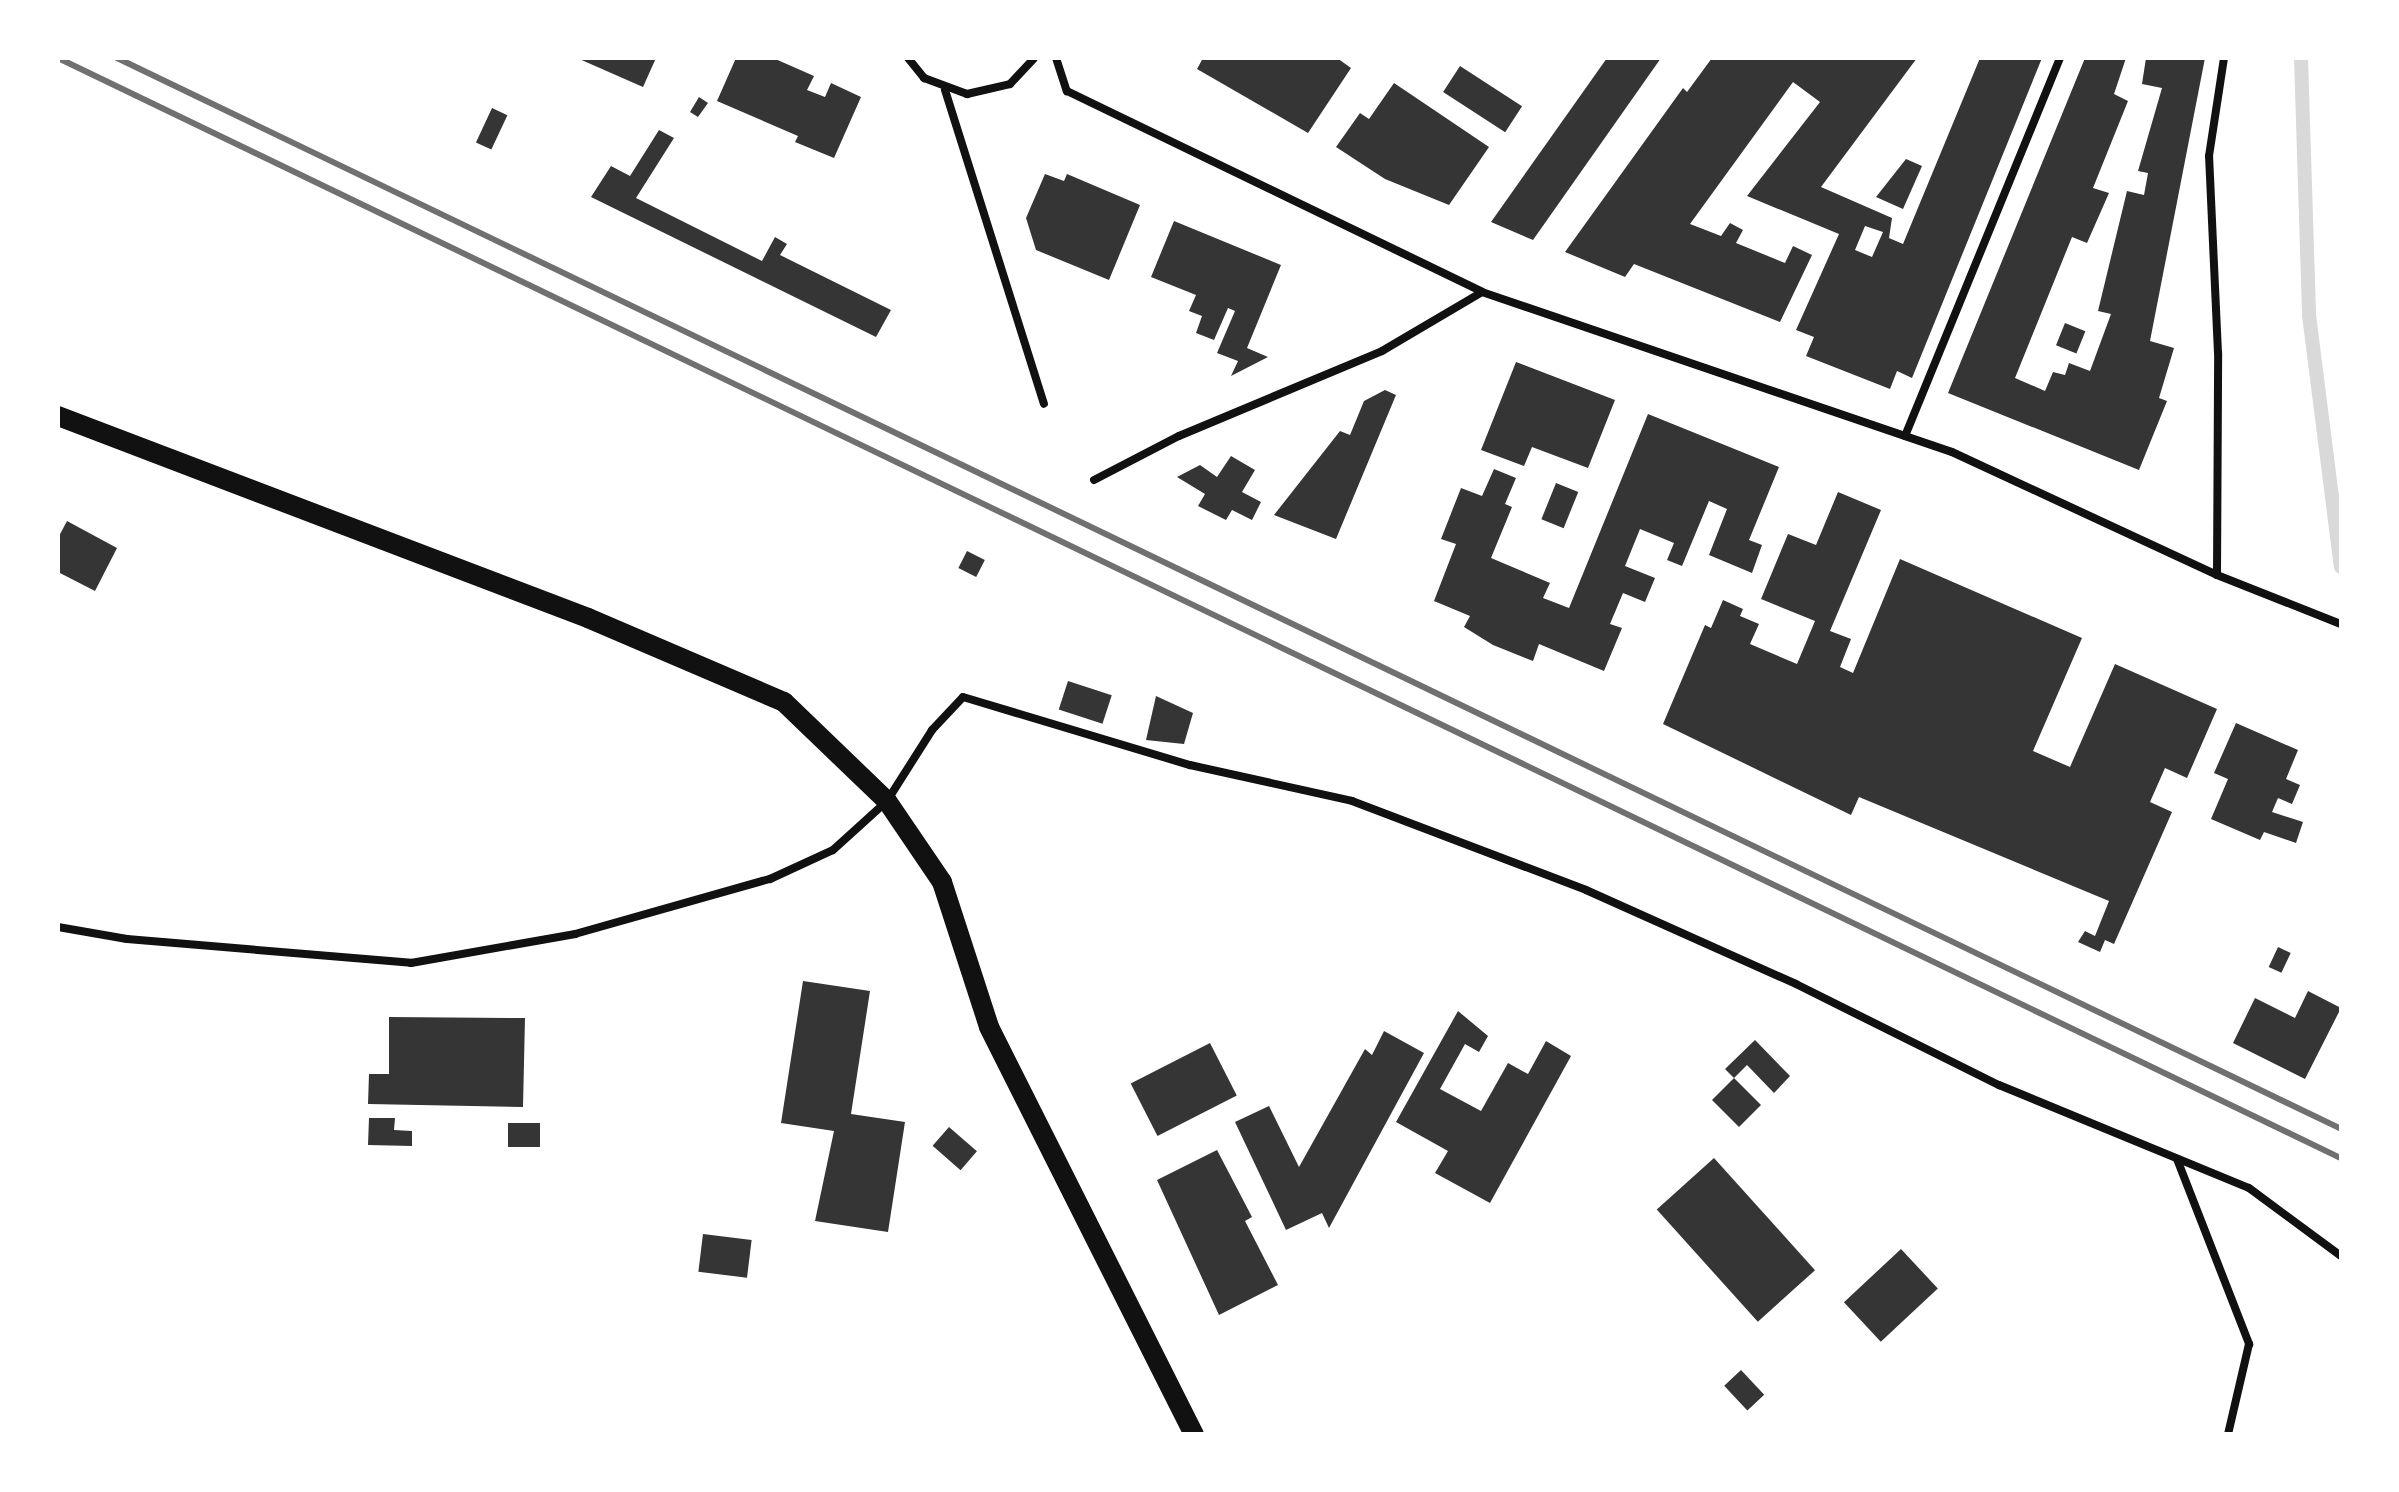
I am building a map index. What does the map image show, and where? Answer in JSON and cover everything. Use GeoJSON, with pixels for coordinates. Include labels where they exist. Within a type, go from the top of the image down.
{"type":"FeatureCollection","features":[{"type":"Feature","properties":{"kind":"main road"},"geometry":{"type":"LineString","coordinates":[[58,416],[588,618],[784,702],[887,801],[942,882],[989,1027],[1194,1434]]}},
{"type":"Feature","properties":{"kind":"street"},"geometry":{"type":"LineString","coordinates":[[908,58],[924,78],[945,90],[990,92],[1010,84],[1034,58]]}},
{"type":"Feature","properties":{"kind":"street"},"geometry":{"type":"LineString","coordinates":[[1056,58],[1067,91],[1482,292],[1952,452],[2217,575],[2341,624]]}},
{"type":"Feature","properties":{"kind":"street"},"geometry":{"type":"LineString","coordinates":[[1905,436],[2060,58]]}},
{"type":"Feature","properties":{"kind":"street"},"geometry":{"type":"LineString","coordinates":[[2217,575],[2218,353],[2209,156],[2224,58]]}},
{"type":"Feature","properties":{"kind":"street"},"geometry":{"type":"LineString","coordinates":[[945,90],[1044,404]]}},
{"type":"Feature","properties":{"kind":"street"},"geometry":{"type":"LineString","coordinates":[[1094,480],[1179,436],[1382,351],[1482,292]]}},
{"type":"Feature","properties":{"kind":"street"},"geometry":{"type":"LineString","coordinates":[[58,927],[127,939],[411,963],[575,934],[770,879],[833,850],[887,801],[932,730],[963,697],[1190,765],[1367,806],[1586,890],[1796,984],[1999,1085],[2249,1188],[2341,1256]]}},
{"type":"Feature","properties":{"kind":"street"},"geometry":{"type":"LineString","coordinates":[[2177,1159],[2249,1344],[2228,1434]]}},
{"type":"Feature","properties":{"kind":"building"},"geometry":{"type":"Polygon","coordinates":[[[577,58],[656,58],[643,87],[577,58]]]}},
{"type":"Feature","properties":{"kind":"building"},"geometry":{"type":"Polygon","coordinates":[[[736,58],[773,58],[814,76],[807,90],[825,97],[831,83],[861,97],[834,158],[795,142],[798,136],[717,101],[736,58]]]}},
{"type":"Feature","properties":{"kind":"building"},"geometry":{"type":"Polygon","coordinates":[[[1203,58],[1337,58],[1351,68],[1308,133],[1197,69],[1203,58]]]}},
{"type":"Feature","properties":{"kind":"building"},"geometry":{"type":"Polygon","coordinates":[[[1607,58],[1661,58],[1533,240],[1491,222],[1607,58]]]}},
{"type":"Feature","properties":{"kind":"building"},"geometry":{"type":"Polygon","coordinates":[[[1712,58],[1917,58],[1821,187],[1892,218],[1889,238],[1903,244],[1980,58],[2042,58],[1912,378],[1897,371],[1890,389],[1806,356],[1814,337],[1796,330],[1839,234],[1747,196],[1820,102],[1793,82],[1690,224],[1721,236],[1730,223],[1743,230],[1736,243],[1785,263],[1793,246],[1812,255],[1780,322],[1634,264],[1625,277],[1565,252],[1683,88],[1687,92],[1712,58]],[[1865,226],[1855,250],[1872,257],[1883,232],[1865,226]]]}},
{"type":"Feature","properties":{"kind":"building"},"geometry":{"type":"Polygon","coordinates":[[[2085,58],[2126,58],[2114,94],[2128,101],[2093,188],[2109,193],[2087,243],[2072,237],[2015,378],[2045,391],[2053,372],[2065,375],[2069,363],[2090,371],[2111,314],[2098,311],[2127,191],[2144,195],[2148,173],[2138,171],[2162,88],[2142,84],[2146,58],[2205,58],[2150,341],[2174,348],[2159,398],[2167,401],[2139,470],[1948,393],[2085,58]]]}},
{"type":"Feature","properties":{"kind":"building"},"geometry":{"type":"Polygon","coordinates":[[[1460,66],[1522,106],[1505,132],[1443,92],[1460,66]]]}},
{"type":"Feature","properties":{"kind":"building"},"geometry":{"type":"Polygon","coordinates":[[[1394,83],[1489,147],[1449,205],[1385,179],[1336,147],[1360,113],[1369,119],[1394,83]]]}},
{"type":"Feature","properties":{"kind":"building"},"geometry":{"type":"Polygon","coordinates":[[[699,97],[708,103],[698,117],[690,112],[699,97]]]}},
{"type":"Feature","properties":{"kind":"building"},"geometry":{"type":"Polygon","coordinates":[[[492,108],[507,115],[491,150],[476,142],[492,108]]]}},
{"type":"Feature","properties":{"kind":"building"},"geometry":{"type":"Polygon","coordinates":[[[659,130],[674,138],[636,198],[762,261],[775,237],[787,244],[780,255],[891,310],[876,337],[591,197],[611,166],[630,176],[659,130]]]}},
{"type":"Feature","properties":{"kind":"building"},"geometry":{"type":"Polygon","coordinates":[[[1906,159],[1922,166],[1903,209],[1876,197],[1906,159]]]}},
{"type":"Feature","properties":{"kind":"building"},"geometry":{"type":"Polygon","coordinates":[[[1045,174],[1064,181],[1067,174],[1140,205],[1109,280],[1036,250],[1026,218],[1045,174]]]}},
{"type":"Feature","properties":{"kind":"building"},"geometry":{"type":"Polygon","coordinates":[[[1174,221],[1281,265],[1247,348],[1268,357],[1231,376],[1238,361],[1217,353],[1235,311],[1228,308],[1214,340],[1196,333],[1202,316],[1189,311],[1196,295],[1151,277],[1174,221]]]}},
{"type":"Feature","properties":{"kind":"building"},"geometry":{"type":"Polygon","coordinates":[[[2065,323],[2085,331],[2076,353],[2056,345],[2065,323]]]}},
{"type":"Feature","properties":{"kind":"building"},"geometry":{"type":"Polygon","coordinates":[[[1516,362],[1615,400],[1588,468],[1532,447],[1524,466],[1481,450],[1516,362]]]}},
{"type":"Feature","properties":{"kind":"building"},"geometry":{"type":"Polygon","coordinates":[[[1385,390],[1396,395],[1336,539],[1274,515],[1340,431],[1350,435],[1364,401],[1385,390]]]}},
{"type":"Feature","properties":{"kind":"building"},"geometry":{"type":"Polygon","coordinates":[[[1648,414],[1779,467],[1749,540],[1762,545],[1752,573],[1709,555],[1727,509],[1709,501],[1682,566],[1667,560],[1674,543],[1640,529],[1625,566],[1655,578],[1645,602],[1623,593],[1610,624],[1622,628],[1604,671],[1539,644],[1533,661],[1493,645],[1464,627],[1470,616],[1434,601],[1456,544],[1441,539],[1461,488],[1482,496],[1494,469],[1516,478],[1505,504],[1512,507],[1491,558],[1550,583],[1543,598],[1569,608],[1648,414]]]}},
{"type":"Feature","properties":{"kind":"building"},"geometry":{"type":"Polygon","coordinates":[[[1231,456],[1255,470],[1242,492],[1261,502],[1252,520],[1232,510],[1226,520],[1198,506],[1205,494],[1177,477],[1200,465],[1217,477],[1231,456]]]}},
{"type":"Feature","properties":{"kind":"building"},"geometry":{"type":"Polygon","coordinates":[[[1556,483],[1578,492],[1564,528],[1541,519],[1556,483]]]}},
{"type":"Feature","properties":{"kind":"building"},"geometry":{"type":"Polygon","coordinates":[[[1838,492],[1881,510],[1830,631],[1851,639],[1840,667],[1853,673],[1900,559],[2082,638],[2033,751],[2070,767],[2115,664],[2217,709],[2187,778],[2165,768],[2150,802],[2172,812],[2114,944],[2105,940],[2100,952],[2078,942],[2085,931],[2095,936],[2109,901],[1859,797],[1851,815],[1663,724],[1705,625],[1711,628],[1723,600],[1743,609],[1740,616],[1759,624],[1750,644],[1797,664],[1815,621],[1761,599],[1788,534],[1816,545],[1838,492]]]}},
{"type":"Feature","properties":{"kind":"building"},"geometry":{"type":"Polygon","coordinates":[[[67,521],[117,548],[95,591],[58,572],[58,538],[67,521]]]}},
{"type":"Feature","properties":{"kind":"building"},"geometry":{"type":"Polygon","coordinates":[[[967,551],[985,560],[976,577],[958,568],[967,551]]]}},
{"type":"Feature","properties":{"kind":"building"},"geometry":{"type":"Polygon","coordinates":[[[1068,681],[1112,695],[1102,724],[1059,710],[1068,681]]]}},
{"type":"Feature","properties":{"kind":"building"},"geometry":{"type":"Polygon","coordinates":[[[1156,696],[1193,713],[1184,744],[1146,740],[1156,696]]]}},
{"type":"Feature","properties":{"kind":"building"},"geometry":{"type":"Polygon","coordinates":[[[2236,723],[2298,750],[2286,779],[2300,785],[2292,804],[2278,798],[2272,812],[2303,822],[2296,843],[2264,832],[2260,840],[2211,819],[2228,779],[2214,773],[2236,723]]]}},
{"type":"Feature","properties":{"kind":"building"},"geometry":{"type":"Polygon","coordinates":[[[2278,947],[2291,953],[2281,973],[2269,967],[2278,947]]]}},
{"type":"Feature","properties":{"kind":"building"},"geometry":{"type":"Polygon","coordinates":[[[803,981],[870,991],[851,1114],[905,1122],[888,1232],[815,1221],[834,1131],[781,1123],[803,981]]]}},
{"type":"Feature","properties":{"kind":"building"},"geometry":{"type":"Polygon","coordinates":[[[2308,991],[2341,1008],[2305,1079],[2233,1043],[2255,998],[2295,1018],[2308,991]]]}},
{"type":"Feature","properties":{"kind":"building"},"geometry":{"type":"Polygon","coordinates":[[[1458,1011],[1488,1036],[1479,1052],[1465,1044],[1440,1089],[1481,1111],[1508,1063],[1528,1074],[1546,1041],[1571,1056],[1490,1203],[1435,1173],[1448,1151],[1396,1122],[1458,1011]]]}},
{"type":"Feature","properties":{"kind":"building"},"geometry":{"type":"Polygon","coordinates":[[[389,1017],[525,1018],[523,1107],[368,1104],[369,1074],[389,1074],[389,1017]]]}},
{"type":"Feature","properties":{"kind":"building"},"geometry":{"type":"Polygon","coordinates":[[[1384,1031],[1424,1053],[1329,1228],[1322,1213],[1286,1230],[1235,1122],[1269,1106],[1299,1167],[1365,1049],[1372,1055],[1384,1031]]]}},
{"type":"Feature","properties":{"kind":"building"},"geometry":{"type":"Polygon","coordinates":[[[1755,1040],[1790,1076],[1774,1093],[1747,1065],[1734,1078],[1725,1069],[1755,1040]]]}},
{"type":"Feature","properties":{"kind":"building"},"geometry":{"type":"Polygon","coordinates":[[[1210,1043],[1237,1096],[1157,1136],[1131,1083],[1210,1043]]]}},
{"type":"Feature","properties":{"kind":"building"},"geometry":{"type":"Polygon","coordinates":[[[1734,1078],[1761,1105],[1739,1127],[1712,1100],[1734,1078]]]}},
{"type":"Feature","properties":{"kind":"building"},"geometry":{"type":"Polygon","coordinates":[[[369,1118],[395,1118],[394,1130],[412,1131],[412,1146],[368,1145],[369,1118]]]}},
{"type":"Feature","properties":{"kind":"building"},"geometry":{"type":"Polygon","coordinates":[[[508,1123],[540,1123],[540,1147],[508,1147],[508,1123]]]}},
{"type":"Feature","properties":{"kind":"building"},"geometry":{"type":"Polygon","coordinates":[[[949,1127],[977,1151],[961,1170],[933,1146],[949,1127]]]}},
{"type":"Feature","properties":{"kind":"building"},"geometry":{"type":"Polygon","coordinates":[[[1217,1150],[1252,1217],[1245,1221],[1278,1285],[1219,1315],[1157,1180],[1217,1150]]]}},
{"type":"Feature","properties":{"kind":"building"},"geometry":{"type":"Polygon","coordinates":[[[1714,1158],[1815,1270],[1758,1322],[1657,1210],[1714,1158]]]}},
{"type":"Feature","properties":{"kind":"building"},"geometry":{"type":"Polygon","coordinates":[[[703,1234],[752,1240],[747,1278],[698,1272],[703,1234]]]}},
{"type":"Feature","properties":{"kind":"building"},"geometry":{"type":"Polygon","coordinates":[[[1901,1249],[1938,1288],[1881,1342],[1844,1302],[1901,1249]]]}},
{"type":"Feature","properties":{"kind":"building"},"geometry":{"type":"Polygon","coordinates":[[[1741,1370],[1764,1395],[1747,1411],[1724,1386],[1741,1370]]]}},
{"type":"Feature","properties":{"kind":"waterway"},"geometry":{"type":"LineString","coordinates":[[2301,58],[2309,315],[2341,567]]}},
{"type":"Feature","properties":{"kind":"railway"},"geometry":{"type":"LineString","coordinates":[[58,58],[2341,1158]]}},
{"type":"Feature","properties":{"kind":"railway"},"geometry":{"type":"LineString","coordinates":[[117,58],[2341,1129]]}}]}
